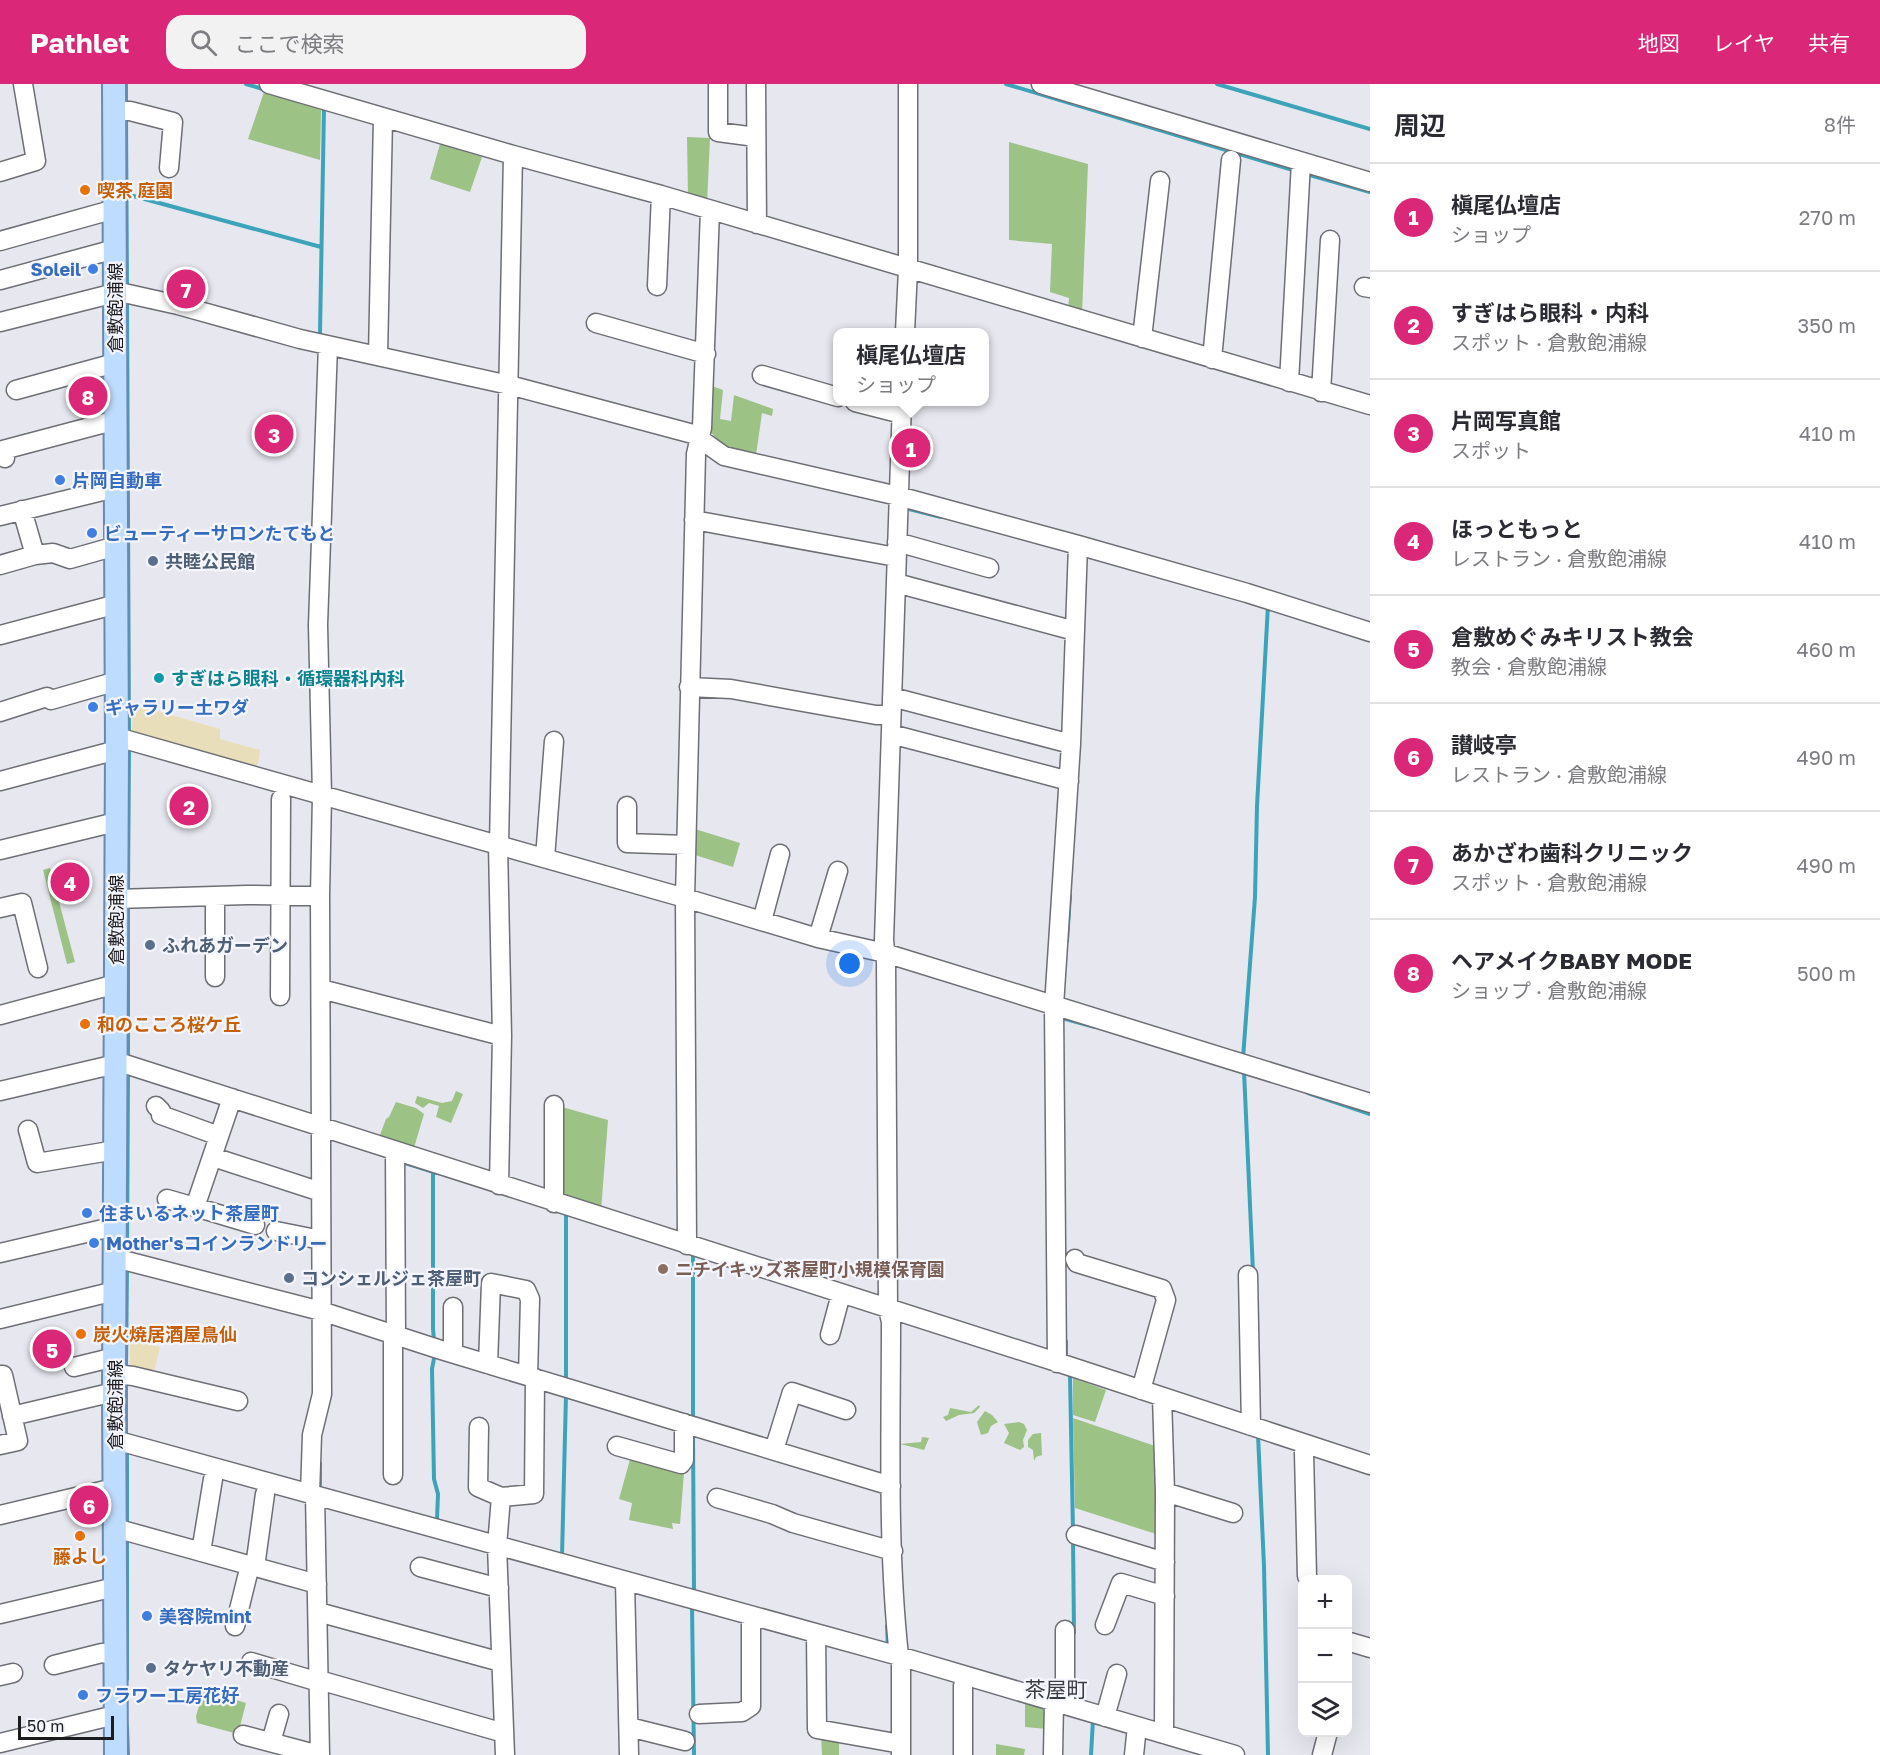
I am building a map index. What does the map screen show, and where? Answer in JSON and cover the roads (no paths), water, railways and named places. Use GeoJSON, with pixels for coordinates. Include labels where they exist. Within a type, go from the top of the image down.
{"type":"FeatureCollection","features":[{"type":"Feature","properties":{"kind":"main road","name":"倉敷飽浦線"},"geometry":{"type":"LineString","coordinates":[[114,84],[123,111],[115,209],[115,249],[121,293],[115,363],[115,488],[116,822],[125,899],[116,984],[116,1226],[123,1260],[115,1291],[123,1443],[114,1488],[123,1530],[115,1587],[116,1755]]}},
{"type":"Feature","properties":{"kind":"street"},"geometry":{"type":"LineString","coordinates":[[0,172],[36,161],[23,84]]}},
{"type":"Feature","properties":{"kind":"street"},"geometry":{"type":"LineString","coordinates":[[269,84],[383,122],[513,155],[710,215],[757,224],[906,271],[1370,405]]}},
{"type":"Feature","properties":{"kind":"street"},"geometry":{"type":"LineString","coordinates":[[718,84],[717,132],[756,137]]}},
{"type":"Feature","properties":{"kind":"street"},"geometry":{"type":"LineString","coordinates":[[756,84],[757,224]]}},
{"type":"Feature","properties":{"kind":"street"},"geometry":{"type":"LineString","coordinates":[[906,328],[908,84]]}},
{"type":"Feature","properties":{"kind":"street"},"geometry":{"type":"LineString","coordinates":[[1041,84],[1301,169],[1370,182]]}},
{"type":"Feature","properties":{"kind":"street"},"geometry":{"type":"LineString","coordinates":[[123,111],[173,122],[169,168]]}},
{"type":"Feature","properties":{"kind":"street"},"geometry":{"type":"LineString","coordinates":[[378,356],[383,122]]}},
{"type":"Feature","properties":{"kind":"street"},"geometry":{"type":"LineString","coordinates":[[504,1187],[501,848],[513,155]]}},
{"type":"Feature","properties":{"kind":"street"},"geometry":{"type":"LineString","coordinates":[[1212,359],[1231,160]]}},
{"type":"Feature","properties":{"kind":"street"},"geometry":{"type":"LineString","coordinates":[[1289,382],[1301,169]]}},
{"type":"Feature","properties":{"kind":"street"},"geometry":{"type":"LineString","coordinates":[[1142,338],[1160,181]]}},
{"type":"Feature","properties":{"kind":"street"},"geometry":{"type":"LineString","coordinates":[[657,286],[661,200]]}},
{"type":"Feature","properties":{"kind":"street"},"geometry":{"type":"LineString","coordinates":[[0,242],[115,209]]}},
{"type":"Feature","properties":{"kind":"street"},"geometry":{"type":"LineString","coordinates":[[691,1246],[686,845],[694,687],[698,521],[696,454],[702,428],[710,215]]}},
{"type":"Feature","properties":{"kind":"street"},"geometry":{"type":"LineString","coordinates":[[1321,392],[1330,240]]}},
{"type":"Feature","properties":{"kind":"street"},"geometry":{"type":"LineString","coordinates":[[0,280],[115,249]]}},
{"type":"Feature","properties":{"kind":"street"},"geometry":{"type":"LineString","coordinates":[[0,322],[121,293],[693,434],[724,456],[898,496],[1078,549],[1247,593],[1370,632]]}},
{"type":"Feature","properties":{"kind":"street"},"geometry":{"type":"LineString","coordinates":[[596,323],[706,354]]}},
{"type":"Feature","properties":{"kind":"street"},"geometry":{"type":"LineString","coordinates":[[243,1735],[320,1754],[322,1612],[318,1584],[312,1435],[322,1394],[321,1311],[316,1239],[321,1132],[321,989],[316,896],[322,795],[318,625],[328,345]]}},
{"type":"Feature","properties":{"kind":"street"},"geometry":{"type":"LineString","coordinates":[[16,390],[115,363]]}},
{"type":"Feature","properties":{"kind":"street"},"geometry":{"type":"LineString","coordinates":[[762,375],[833,395]]}},
{"type":"Feature","properties":{"kind":"street"},"geometry":{"type":"LineString","coordinates":[[877,406],[899,410],[898,496],[893,553],[896,583],[889,711],[891,734],[885,953],[890,1315],[887,1485],[894,1615],[891,1654]]}},
{"type":"Feature","properties":{"kind":"street"},"geometry":{"type":"LineString","coordinates":[[5,458],[3,450],[115,422]]}},
{"type":"Feature","properties":{"kind":"street"},"geometry":{"type":"LineString","coordinates":[[0,516],[23,514],[115,488]]}},
{"type":"Feature","properties":{"kind":"street"},"geometry":{"type":"LineString","coordinates":[[23,514],[35,555]]}},
{"type":"Feature","properties":{"kind":"street"},"geometry":{"type":"LineString","coordinates":[[698,521],[989,568]]}},
{"type":"Feature","properties":{"kind":"street"},"geometry":{"type":"LineString","coordinates":[[0,565],[35,555],[53,553],[70,559],[116,546]]}},
{"type":"Feature","properties":{"kind":"street"},"geometry":{"type":"LineString","coordinates":[[1063,1365],[1054,1006],[1071,744],[1078,549]]}},
{"type":"Feature","properties":{"kind":"street"},"geometry":{"type":"LineString","coordinates":[[896,583],[1075,631]]}},
{"type":"Feature","properties":{"kind":"street"},"geometry":{"type":"LineString","coordinates":[[0,635],[117,604]]}},
{"type":"Feature","properties":{"kind":"street"},"geometry":{"type":"LineString","coordinates":[[0,712],[47,697],[51,700],[117,681]]}},
{"type":"Feature","properties":{"kind":"street"},"geometry":{"type":"LineString","coordinates":[[694,687],[731,689],[889,711],[1071,744]]}},
{"type":"Feature","properties":{"kind":"street"},"geometry":{"type":"LineString","coordinates":[[891,734],[1069,781]]}},
{"type":"Feature","properties":{"kind":"street"},"geometry":{"type":"LineString","coordinates":[[544,858],[554,741]]}},
{"type":"Feature","properties":{"kind":"street"},"geometry":{"type":"LineString","coordinates":[[0,781],[117,744],[322,795],[501,848],[544,858],[685,903],[885,953],[1370,1103]]}},
{"type":"Feature","properties":{"kind":"street"},"geometry":{"type":"LineString","coordinates":[[280,996],[281,799]]}},
{"type":"Feature","properties":{"kind":"street"},"geometry":{"type":"LineString","coordinates":[[627,806],[627,843],[686,845]]}},
{"type":"Feature","properties":{"kind":"street"},"geometry":{"type":"LineString","coordinates":[[0,850],[116,822]]}},
{"type":"Feature","properties":{"kind":"street"},"geometry":{"type":"LineString","coordinates":[[762,921],[780,854]]}},
{"type":"Feature","properties":{"kind":"street"},"geometry":{"type":"LineString","coordinates":[[819,938],[838,871]]}},
{"type":"Feature","properties":{"kind":"street"},"geometry":{"type":"LineString","coordinates":[[215,896],[215,977]]}},
{"type":"Feature","properties":{"kind":"street"},"geometry":{"type":"LineString","coordinates":[[125,899],[316,896]]}},
{"type":"Feature","properties":{"kind":"street"},"geometry":{"type":"LineString","coordinates":[[0,908],[22,903],[38,968]]}},
{"type":"Feature","properties":{"kind":"street"},"geometry":{"type":"LineString","coordinates":[[0,1015],[116,984]]}},
{"type":"Feature","properties":{"kind":"street"},"geometry":{"type":"LineString","coordinates":[[321,989],[502,1036]]}},
{"type":"Feature","properties":{"kind":"street"},"geometry":{"type":"LineString","coordinates":[[0,1091],[116,1064],[125,1064],[231,1103],[395,1157],[504,1187],[691,1246],[840,1300],[1063,1365],[1141,1390],[1162,1402],[1255,1427],[1305,1448],[1370,1465]]}},
{"type":"Feature","properties":{"kind":"street"},"geometry":{"type":"LineString","coordinates":[[195,1207],[231,1103]]}},
{"type":"Feature","properties":{"kind":"street"},"geometry":{"type":"LineString","coordinates":[[554,1105],[554,1203]]}},
{"type":"Feature","properties":{"kind":"street"},"geometry":{"type":"LineString","coordinates":[[158,1115],[219,1136]]}},
{"type":"Feature","properties":{"kind":"street"},"geometry":{"type":"LineString","coordinates":[[28,1130],[37,1163],[116,1150]]}},
{"type":"Feature","properties":{"kind":"street"},"geometry":{"type":"LineString","coordinates":[[213,1157],[317,1191]]}},
{"type":"Feature","properties":{"kind":"street"},"geometry":{"type":"LineString","coordinates":[[393,1475],[395,1157]]}},
{"type":"Feature","properties":{"kind":"street"},"geometry":{"type":"LineString","coordinates":[[167,1199],[255,1225]]}},
{"type":"Feature","properties":{"kind":"street"},"geometry":{"type":"LineString","coordinates":[[0,1253],[116,1226]]}},
{"type":"Feature","properties":{"kind":"street"},"geometry":{"type":"LineString","coordinates":[[276,1231],[316,1239]]}},
{"type":"Feature","properties":{"kind":"street"},"geometry":{"type":"LineString","coordinates":[[1075,1259],[1077,1263],[1162,1289],[1166,1300],[1141,1390]]}},
{"type":"Feature","properties":{"kind":"street"},"geometry":{"type":"LineString","coordinates":[[123,1260],[321,1311],[440,1350],[887,1485]]}},
{"type":"Feature","properties":{"kind":"street"},"geometry":{"type":"LineString","coordinates":[[1248,1275],[1255,1427]]}},
{"type":"Feature","properties":{"kind":"street"},"geometry":{"type":"LineString","coordinates":[[479,1427],[478,1487],[501,1497],[534,1494],[530,1299],[526,1290],[491,1283],[488,1364]]}},
{"type":"Feature","properties":{"kind":"street"},"geometry":{"type":"LineString","coordinates":[[0,1319],[115,1291]]}},
{"type":"Feature","properties":{"kind":"street"},"geometry":{"type":"LineString","coordinates":[[830,1335],[840,1300]]}},
{"type":"Feature","properties":{"kind":"street"},"geometry":{"type":"LineString","coordinates":[[440,1350],[453,1307]]}},
{"type":"Feature","properties":{"kind":"street"},"geometry":{"type":"LineString","coordinates":[[74,1367],[238,1401]]}},
{"type":"Feature","properties":{"kind":"street"},"geometry":{"type":"LineString","coordinates":[[0,1375],[3,1375],[18,1441],[0,1445]]}},
{"type":"Feature","properties":{"kind":"street"},"geometry":{"type":"LineString","coordinates":[[12,1416],[119,1375]]}},
{"type":"Feature","properties":{"kind":"street"},"geometry":{"type":"LineString","coordinates":[[774,1450],[792,1392],[846,1410]]}},
{"type":"Feature","properties":{"kind":"street"},"geometry":{"type":"LineString","coordinates":[[1162,1402],[1165,1492],[1164,1734]]}},
{"type":"Feature","properties":{"kind":"street"},"geometry":{"type":"LineString","coordinates":[[617,1446],[681,1464],[684,1460],[690,1424]]}},
{"type":"Feature","properties":{"kind":"street"},"geometry":{"type":"LineString","coordinates":[[123,1443],[891,1654],[965,1679],[1105,1717],[1136,1730],[1164,1734],[1235,1755]]}},
{"type":"Feature","properties":{"kind":"street"},"geometry":{"type":"LineString","coordinates":[[1305,1448],[1307,1575]]}},
{"type":"Feature","properties":{"kind":"street"},"geometry":{"type":"LineString","coordinates":[[201,1552],[213,1479]]}},
{"type":"Feature","properties":{"kind":"street"},"geometry":{"type":"LineString","coordinates":[[0,1515],[114,1488]]}},
{"type":"Feature","properties":{"kind":"street"},"geometry":{"type":"LineString","coordinates":[[1165,1492],[1233,1513]]}},
{"type":"Feature","properties":{"kind":"street"},"geometry":{"type":"LineString","coordinates":[[235,1626],[252,1566],[265,1494]]}},
{"type":"Feature","properties":{"kind":"street"},"geometry":{"type":"LineString","coordinates":[[501,1497],[497,1546],[504,1755]]}},
{"type":"Feature","properties":{"kind":"street"},"geometry":{"type":"LineString","coordinates":[[717,1498],[772,1514],[793,1523],[889,1550]]}},
{"type":"Feature","properties":{"kind":"street"},"geometry":{"type":"LineString","coordinates":[[123,1530],[318,1584]]}},
{"type":"Feature","properties":{"kind":"street"},"geometry":{"type":"LineString","coordinates":[[1076,1535],[1165,1562]]}},
{"type":"Feature","properties":{"kind":"street"},"geometry":{"type":"LineString","coordinates":[[420,1567],[499,1588]]}},
{"type":"Feature","properties":{"kind":"street"},"geometry":{"type":"LineString","coordinates":[[625,1581],[629,1755]]}},
{"type":"Feature","properties":{"kind":"street"},"geometry":{"type":"LineString","coordinates":[[1105,1625],[1121,1583],[1165,1596]]}},
{"type":"Feature","properties":{"kind":"street"},"geometry":{"type":"LineString","coordinates":[[0,1614],[115,1587]]}},
{"type":"Feature","properties":{"kind":"street"},"geometry":{"type":"LineString","coordinates":[[322,1612],[501,1662]]}},
{"type":"Feature","properties":{"kind":"street"},"geometry":{"type":"LineString","coordinates":[[699,1714],[742,1712],[751,1706],[751,1616]]}},
{"type":"Feature","properties":{"kind":"street"},"geometry":{"type":"LineString","coordinates":[[1053,1755],[1065,1630]]}},
{"type":"Feature","properties":{"kind":"street"},"geometry":{"type":"LineString","coordinates":[[816,1634],[817,1729],[901,1749],[901,1662],[891,1654]]}},
{"type":"Feature","properties":{"kind":"street"},"geometry":{"type":"LineString","coordinates":[[1352,1643],[1370,1648]]}},
{"type":"Feature","properties":{"kind":"street"},"geometry":{"type":"LineString","coordinates":[[54,1665],[102,1653],[115,1655]]}},
{"type":"Feature","properties":{"kind":"street"},"geometry":{"type":"LineString","coordinates":[[251,1662],[504,1733]]}},
{"type":"Feature","properties":{"kind":"street"},"geometry":{"type":"LineString","coordinates":[[1105,1717],[1117,1674]]}},
{"type":"Feature","properties":{"kind":"street"},"geometry":{"type":"LineString","coordinates":[[963,1755],[965,1679]]}},
{"type":"Feature","properties":{"kind":"street"},"geometry":{"type":"LineString","coordinates":[[271,1742],[279,1714]]}},
{"type":"Feature","properties":{"kind":"street"},"geometry":{"type":"LineString","coordinates":[[0,1743],[115,1715]]}},
{"type":"Feature","properties":{"kind":"street"},"geometry":{"type":"LineString","coordinates":[[629,1727],[686,1741]]}},
{"type":"Feature","properties":{"kind":"street"},"geometry":{"type":"LineString","coordinates":[[1134,1755],[1136,1730]]}},
{"type":"Feature","properties":{"kind":"street"},"geometry":{"type":"LineString","coordinates":[[1322,1755],[1327,1737]]}},
{"type":"Feature","properties":{"kind":"waterway"},"geometry":{"type":"LineString","coordinates":[[126,84],[126,106]]}},
{"type":"Feature","properties":{"kind":"waterway"},"geometry":{"type":"LineString","coordinates":[[246,84],[266,90]]}},
{"type":"Feature","properties":{"kind":"waterway"},"geometry":{"type":"LineString","coordinates":[[1006,84],[1296,171]]}},
{"type":"Feature","properties":{"kind":"waterway"},"geometry":{"type":"LineString","coordinates":[[1217,84],[1370,129]]}},
{"type":"Feature","properties":{"kind":"waterway"},"geometry":{"type":"LineString","coordinates":[[320,333],[324,107]]}},
{"type":"Feature","properties":{"kind":"waterway"},"geometry":{"type":"LineString","coordinates":[[126,117],[127,289]]}},
{"type":"Feature","properties":{"kind":"waterway"},"geometry":{"type":"LineString","coordinates":[[1306,174],[1370,192]]}},
{"type":"Feature","properties":{"kind":"waterway"},"geometry":{"type":"LineString","coordinates":[[126,194],[321,247]]}},
{"type":"Feature","properties":{"kind":"waterway"},"geometry":{"type":"LineString","coordinates":[[127,300],[129,734]]}},
{"type":"Feature","properties":{"kind":"waterway"},"geometry":{"type":"LineString","coordinates":[[909,509],[941,517]]}},
{"type":"Feature","properties":{"kind":"waterway"},"geometry":{"type":"LineString","coordinates":[[1243,1058],[1255,897],[1257,806],[1268,605]]}},
{"type":"Feature","properties":{"kind":"waterway"},"geometry":{"type":"LineString","coordinates":[[128,894],[129,749]]}},
{"type":"Feature","properties":{"kind":"waterway"},"geometry":{"type":"LineString","coordinates":[[1067,941],[1070,895]]}},
{"type":"Feature","properties":{"kind":"waterway"},"geometry":{"type":"LineString","coordinates":[[128,905],[128,1057]]}},
{"type":"Feature","properties":{"kind":"waterway"},"geometry":{"type":"LineString","coordinates":[[1062,1018],[1095,1027]]}},
{"type":"Feature","properties":{"kind":"waterway"},"geometry":{"type":"LineString","coordinates":[[1244,1071],[1253,1272]]}},
{"type":"Feature","properties":{"kind":"waterway"},"geometry":{"type":"LineString","coordinates":[[127,1256],[128,1074]]}},
{"type":"Feature","properties":{"kind":"waterway"},"geometry":{"type":"LineString","coordinates":[[1308,1093],[1370,1114]]}},
{"type":"Feature","properties":{"kind":"waterway"},"geometry":{"type":"LineString","coordinates":[[402,1162],[437,1173]]}},
{"type":"Feature","properties":{"kind":"waterway"},"geometry":{"type":"LineString","coordinates":[[433,1172],[434,1342]]}},
{"type":"Feature","properties":{"kind":"waterway"},"geometry":{"type":"LineString","coordinates":[[566,1214],[566,1381]]}},
{"type":"Feature","properties":{"kind":"waterway"},"geometry":{"type":"LineString","coordinates":[[693,1252],[693,1421]]}},
{"type":"Feature","properties":{"kind":"waterway"},"geometry":{"type":"LineString","coordinates":[[126,1370],[127,1267]]}},
{"type":"Feature","properties":{"kind":"waterway"},"geometry":{"type":"LineString","coordinates":[[1066,1341],[1066,1358]]}},
{"type":"Feature","properties":{"kind":"waterway"},"geometry":{"type":"LineString","coordinates":[[435,1353],[432,1369],[434,1479],[438,1494],[437,1519]]}},
{"type":"Feature","properties":{"kind":"waterway"},"geometry":{"type":"LineString","coordinates":[[1070,1375],[1073,1531]]}},
{"type":"Feature","properties":{"kind":"waterway"},"geometry":{"type":"LineString","coordinates":[[126,1381],[126,1436]]}},
{"type":"Feature","properties":{"kind":"waterway"},"geometry":{"type":"LineString","coordinates":[[562,1556],[566,1395]]}},
{"type":"Feature","properties":{"kind":"waterway"},"geometry":{"type":"LineString","coordinates":[[693,1432],[694,1592]]}},
{"type":"Feature","properties":{"kind":"waterway"},"geometry":{"type":"LineString","coordinates":[[1258,1435],[1264,1566],[1268,1755]]}},
{"type":"Feature","properties":{"kind":"waterway"},"geometry":{"type":"LineString","coordinates":[[127,1450],[127,1526]]}},
{"type":"Feature","properties":{"kind":"waterway"},"geometry":{"type":"LineString","coordinates":[[320,1463],[320,1489]]}},
{"type":"Feature","properties":{"kind":"waterway"},"geometry":{"type":"LineString","coordinates":[[127,1537],[127,1679]]}},
{"type":"Feature","properties":{"kind":"waterway"},"geometry":{"type":"LineString","coordinates":[[1073,1538],[1074,1633]]}},
{"type":"Feature","properties":{"kind":"waterway"},"geometry":{"type":"LineString","coordinates":[[692,1606],[694,1755]]}},
{"type":"Feature","properties":{"kind":"waterway"},"geometry":{"type":"LineString","coordinates":[[887,1626],[888,1648]]}},
{"type":"Feature","properties":{"kind":"waterway"},"geometry":{"type":"LineString","coordinates":[[1091,1755],[1093,1720]]}},
{"type":"Feature","properties":{"kind":"waterway"},"geometry":{"type":"LineString","coordinates":[[127,1726],[128,1755]]}},
{"type":"Feature","properties":{"kind":"place","name":"喫茶 庭園"},"geometry":{"type":"Point","coordinates":[85,190]}},
{"type":"Feature","properties":{"kind":"place","name":"Soleil"},"geometry":{"type":"Point","coordinates":[93,269]}},
{"type":"Feature","properties":{"kind":"place","name":"あかざわ歯科クリニック"},"geometry":{"type":"Point","coordinates":[186,289]}},
{"type":"Feature","properties":{"kind":"place","name":"ヘアメイクBABY MODE"},"geometry":{"type":"Point","coordinates":[88,396]}},
{"type":"Feature","properties":{"kind":"place","name":"片岡写真館"},"geometry":{"type":"Point","coordinates":[274,434]}},
{"type":"Feature","properties":{"kind":"place","name":"槇尾仏壇店"},"geometry":{"type":"Point","coordinates":[911,448]}},
{"type":"Feature","properties":{"kind":"place","name":"片岡自動車"},"geometry":{"type":"Point","coordinates":[60,480]}},
{"type":"Feature","properties":{"kind":"place","name":"ビューティーサロンたてもと"},"geometry":{"type":"Point","coordinates":[92,533]}},
{"type":"Feature","properties":{"kind":"place","name":"共睦公民館"},"geometry":{"type":"Point","coordinates":[153,561]}},
{"type":"Feature","properties":{"kind":"place","name":"すぎはら眼科・循環器科内科"},"geometry":{"type":"Point","coordinates":[159,678]}},
{"type":"Feature","properties":{"kind":"place","name":"ギャラリー土ワダ"},"geometry":{"type":"Point","coordinates":[93,707]}},
{"type":"Feature","properties":{"kind":"place","name":"すぎはら眼科・内科"},"geometry":{"type":"Point","coordinates":[189,806]}},
{"type":"Feature","properties":{"kind":"place","name":"ほっともっと"},"geometry":{"type":"Point","coordinates":[70,882]}},
{"type":"Feature","properties":{"kind":"place","name":"ふれあガーデン"},"geometry":{"type":"Point","coordinates":[150,945]}},
{"type":"Feature","properties":{"kind":"place","name":"和のこころ桜ケ丘"},"geometry":{"type":"Point","coordinates":[85,1024]}},
{"type":"Feature","properties":{"kind":"place","name":"住まいるネット茶屋町"},"geometry":{"type":"Point","coordinates":[87,1213]}},
{"type":"Feature","properties":{"kind":"place","name":"Mother'sコインランドリー"},"geometry":{"type":"Point","coordinates":[94,1243]}},
{"type":"Feature","properties":{"kind":"place","name":"ニチイキッズ茶屋町小規模保育園"},"geometry":{"type":"Point","coordinates":[663,1269]}},
{"type":"Feature","properties":{"kind":"place","name":"コンシェルジェ茶屋町"},"geometry":{"type":"Point","coordinates":[289,1278]}},
{"type":"Feature","properties":{"kind":"place","name":"炭火焼居酒屋鳥仙"},"geometry":{"type":"Point","coordinates":[81,1334]}},
{"type":"Feature","properties":{"kind":"place","name":"倉敷めぐみキリスト教会"},"geometry":{"type":"Point","coordinates":[52,1349]}},
{"type":"Feature","properties":{"kind":"place","name":"讃岐亭"},"geometry":{"type":"Point","coordinates":[89,1505]}},
{"type":"Feature","properties":{"kind":"place","name":"藤よし"},"geometry":{"type":"Point","coordinates":[80,1536]}},
{"type":"Feature","properties":{"kind":"place","name":"美容院mint"},"geometry":{"type":"Point","coordinates":[147,1616]}},
{"type":"Feature","properties":{"kind":"place","name":"タケヤリ不動産"},"geometry":{"type":"Point","coordinates":[151,1668]}},
{"type":"Feature","properties":{"kind":"place","name":"フラワー工房花好"},"geometry":{"type":"Point","coordinates":[83,1695]}},
{"type":"Feature","properties":{"kind":"district","name":"茶屋町"},"geometry":{"type":"Point","coordinates":[1056,1689]}}]}
